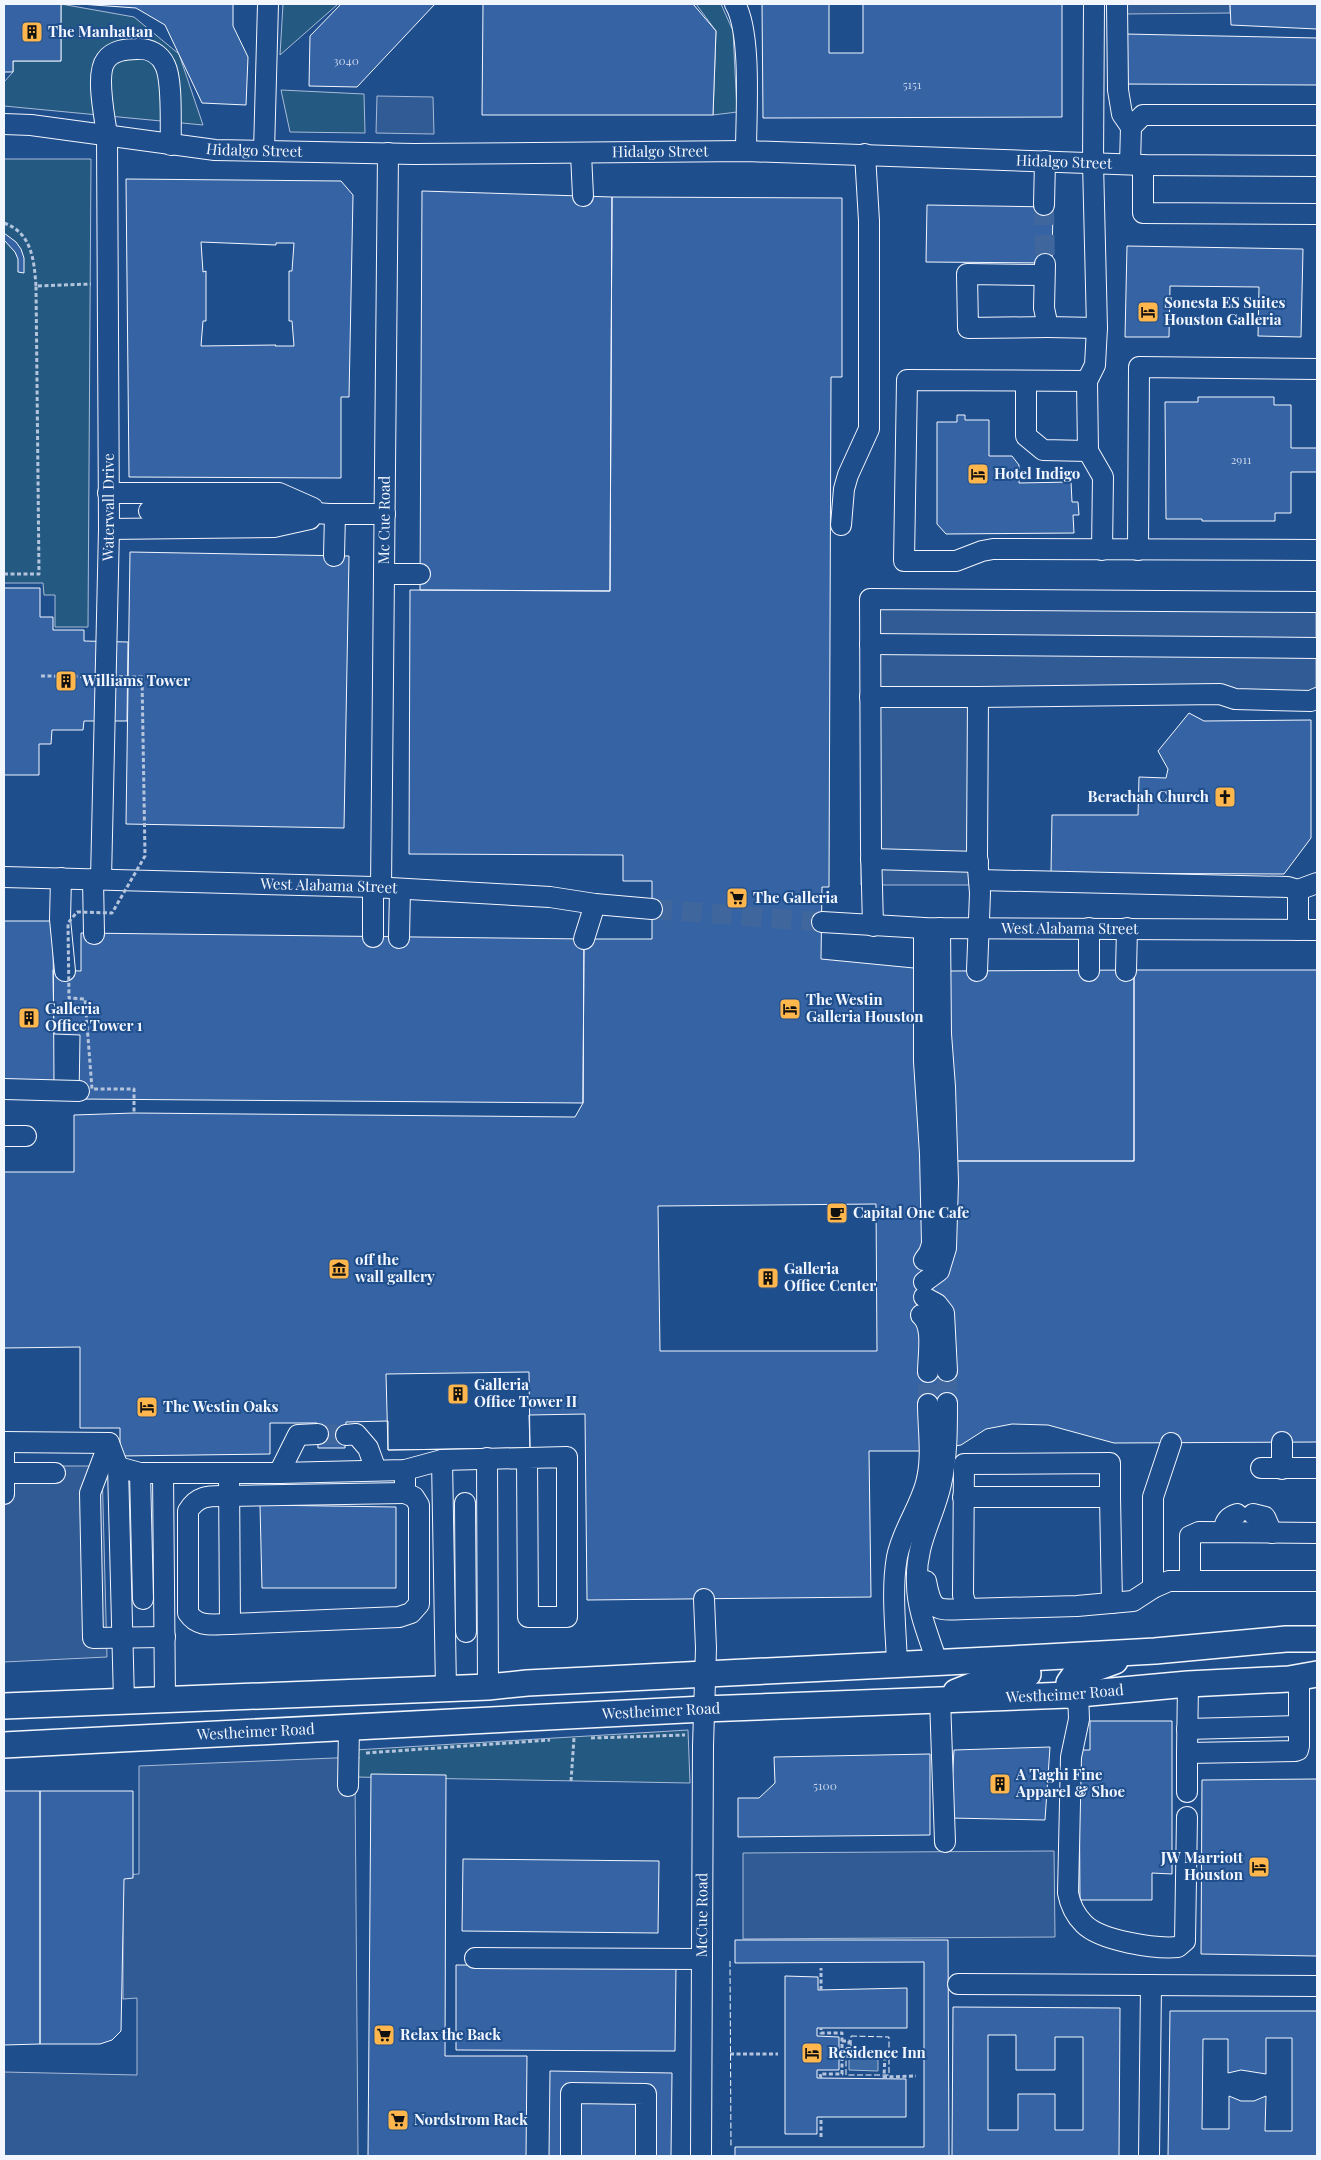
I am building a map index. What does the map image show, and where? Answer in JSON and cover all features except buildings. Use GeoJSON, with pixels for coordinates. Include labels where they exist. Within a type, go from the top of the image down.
{"type":"FeatureCollection","features":[{"type":"Feature","properties":{"kind":"main road"},"geometry":{"type":"LineString","coordinates":[[4,1706],[488,1687],[705,1673],[1141,1652],[1286,1639],[1317,1639]]}},
{"type":"Feature","properties":{"kind":"main road"},"geometry":{"type":"LineString","coordinates":[[1073,1694],[1070,1680],[1074,1676],[1141,1652]]}},
{"type":"Feature","properties":{"kind":"main road"},"geometry":{"type":"LineString","coordinates":[[939,1699],[999,1675],[1030,1674],[1046,1657]]}},
{"type":"Feature","properties":{"kind":"main road","name":"Westheimer Road"},"geometry":{"type":"LineString","coordinates":[[4,1744],[704,1709],[1073,1694],[1308,1675]]}},
{"type":"Feature","properties":{"kind":"main road"},"geometry":{"type":"LineString","coordinates":[[384,1725],[451,1701],[473,1699],[484,1694],[488,1687]]}},
{"type":"Feature","properties":{"kind":"main road"},"geometry":{"type":"LineString","coordinates":[[145,1738],[145,1720],[148,1717],[242,1696]]}},
{"type":"Feature","properties":{"kind":"street"},"geometry":{"type":"LineString","coordinates":[[264,151],[268,4]]}},
{"type":"Feature","properties":{"kind":"street"},"geometry":{"type":"LineString","coordinates":[[735,4],[740,12],[746,38],[746,151]]}},
{"type":"Feature","properties":{"kind":"street"},"geometry":{"type":"LineString","coordinates":[[1094,4],[1093,163],[1097,328],[1095,365],[1087,381],[1088,451],[1102,477],[1102,550]]}},
{"type":"Feature","properties":{"kind":"street"},"geometry":{"type":"LineString","coordinates":[[1117,4],[1118,90],[1122,114],[1131,126],[1143,213],[1317,214]]}},
{"type":"Feature","properties":{"kind":"street","name":"Waterwall Drive"},"geometry":{"type":"LineString","coordinates":[[94,934],[109,529],[107,135],[101,90],[102,66],[113,53],[141,48],[159,56],[168,72],[171,145]]}},
{"type":"Feature","properties":{"kind":"street"},"geometry":{"type":"LineString","coordinates":[[1131,126],[1144,115],[1317,115]]}},
{"type":"Feature","properties":{"kind":"street","name":"Hidalgo Street"},"geometry":{"type":"LineString","coordinates":[[4,124],[31,125],[215,150],[388,154],[581,154],[746,151],[1136,165],[1317,166]]}},
{"type":"Feature","properties":{"kind":"street","name":"Mc Cue Road"},"geometry":{"type":"LineString","coordinates":[[385,888],[385,514],[388,154]]}},
{"type":"Feature","properties":{"kind":"street"},"geometry":{"type":"LineString","coordinates":[[581,154],[582,196]]}},
{"type":"Feature","properties":{"kind":"street"},"geometry":{"type":"LineString","coordinates":[[841,525],[844,489],[848,475],[869,429],[869,221],[865,154]]}},
{"type":"Feature","properties":{"kind":"street"},"geometry":{"type":"LineString","coordinates":[[1044,205],[1045,161]]}},
{"type":"Feature","properties":{"kind":"street"},"geometry":{"type":"LineString","coordinates":[[1048,327],[1044,308],[1045,269],[967,274],[968,328],[1097,328]]}},
{"type":"Feature","properties":{"kind":"street"},"geometry":{"type":"LineString","coordinates":[[1138,550],[1139,367],[1317,369]]}},
{"type":"Feature","properties":{"kind":"street"},"geometry":{"type":"LineString","coordinates":[[1087,381],[907,380],[904,561],[956,561],[993,549],[1317,550]]}},
{"type":"Feature","properties":{"kind":"street"},"geometry":{"type":"LineString","coordinates":[[1026,381],[1026,436],[1043,450],[1088,451]]}},
{"type":"Feature","properties":{"kind":"street"},"geometry":{"type":"LineString","coordinates":[[108,493],[278,493],[332,514]]}},
{"type":"Feature","properties":{"kind":"street"},"geometry":{"type":"LineString","coordinates":[[149,511],[278,510],[332,514],[385,514]]}},
{"type":"Feature","properties":{"kind":"street"},"geometry":{"type":"LineString","coordinates":[[109,529],[274,527],[332,514]]}},
{"type":"Feature","properties":{"kind":"street"},"geometry":{"type":"LineString","coordinates":[[332,514],[334,556]]}},
{"type":"Feature","properties":{"kind":"street"},"geometry":{"type":"LineString","coordinates":[[385,574],[420,574]]}},
{"type":"Feature","properties":{"kind":"street"},"geometry":{"type":"LineString","coordinates":[[873,926],[870,599],[1317,602]]}},
{"type":"Feature","properties":{"kind":"street"},"geometry":{"type":"LineString","coordinates":[[870,644],[1317,648]]}},
{"type":"Feature","properties":{"kind":"street"},"geometry":{"type":"LineString","coordinates":[[870,697],[1220,694],[1235,699],[1311,701],[1317,698]]}},
{"type":"Feature","properties":{"kind":"street"},"geometry":{"type":"LineString","coordinates":[[977,971],[979,927],[978,697]]}},
{"type":"Feature","properties":{"kind":"street"},"geometry":{"type":"LineString","coordinates":[[871,859],[979,871],[1288,887],[1298,890],[1317,883]]}},
{"type":"Feature","properties":{"kind":"street","name":"West Alabama Street"},"geometry":{"type":"LineString","coordinates":[[4,877],[385,888],[550,897],[595,904],[652,909]]}},
{"type":"Feature","properties":{"kind":"street"},"geometry":{"type":"LineString","coordinates":[[60,878],[60,919],[65,971]]}},
{"type":"Feature","properties":{"kind":"street"},"geometry":{"type":"LineString","coordinates":[[373,937],[385,888]]}},
{"type":"Feature","properties":{"kind":"street"},"geometry":{"type":"LineString","coordinates":[[385,888],[399,938]]}},
{"type":"Feature","properties":{"kind":"street"},"geometry":{"type":"LineString","coordinates":[[1298,890],[1307,930]]}},
{"type":"Feature","properties":{"kind":"street"},"geometry":{"type":"LineString","coordinates":[[584,939],[595,904]]}},
{"type":"Feature","properties":{"kind":"street","name":"West Alabama Street"},"geometry":{"type":"LineString","coordinates":[[822,922],[932,928],[1307,930]]}},
{"type":"Feature","properties":{"kind":"street"},"geometry":{"type":"LineString","coordinates":[[924,1260],[932,1244],[930,1154],[924,1061],[932,928]]}},
{"type":"Feature","properties":{"kind":"street"},"geometry":{"type":"LineString","coordinates":[[932,928],[945,1087],[948,1182],[946,1248],[940,1271],[923,1298],[937,1304],[944,1313],[938,1371]]}},
{"type":"Feature","properties":{"kind":"street"},"geometry":{"type":"LineString","coordinates":[[1088,928],[1089,971]]}},
{"type":"Feature","properties":{"kind":"street"},"geometry":{"type":"LineString","coordinates":[[1126,970],[1127,928]]}},
{"type":"Feature","properties":{"kind":"street"},"geometry":{"type":"LineString","coordinates":[[4,1089],[79,1091]]}},
{"type":"Feature","properties":{"kind":"street"},"geometry":{"type":"LineString","coordinates":[[4,1136],[26,1136]]}},
{"type":"Feature","properties":{"kind":"street"},"geometry":{"type":"LineString","coordinates":[[897,1664],[895,1581],[897,1558],[903,1536],[926,1484],[938,1404],[946,1452],[941,1486],[923,1535],[917,1562],[918,1600],[937,1662]]}},
{"type":"Feature","properties":{"kind":"street"},"geometry":{"type":"LineString","coordinates":[[279,1473],[298,1435],[318,1434]]}},
{"type":"Feature","properties":{"kind":"street"},"geometry":{"type":"LineString","coordinates":[[346,1435],[356,1434],[368,1448],[376,1470]]}},
{"type":"Feature","properties":{"kind":"street"},"geometry":{"type":"LineString","coordinates":[[4,1494],[4,1442],[109,1442]]}},
{"type":"Feature","properties":{"kind":"street"},"geometry":{"type":"LineString","coordinates":[[109,1442],[118,1467],[124,1701]]}},
{"type":"Feature","properties":{"kind":"street"},"geometry":{"type":"LineString","coordinates":[[109,1442],[90,1493],[93,1638],[165,1637]]}},
{"type":"Feature","properties":{"kind":"street"},"geometry":{"type":"LineString","coordinates":[[1282,1442],[1282,1468]]}},
{"type":"Feature","properties":{"kind":"street"},"geometry":{"type":"LineString","coordinates":[[1153,1588],[1153,1497],[1171,1443]]}},
{"type":"Feature","properties":{"kind":"street"},"geometry":{"type":"LineString","coordinates":[[118,1467],[140,1473],[279,1473],[405,1470],[442,1460],[567,1457],[567,1617],[528,1617],[527,1458]]}},
{"type":"Feature","properties":{"kind":"street"},"geometry":{"type":"LineString","coordinates":[[487,1458],[488,1687]]}},
{"type":"Feature","properties":{"kind":"street"},"geometry":{"type":"LineString","coordinates":[[442,1460],[446,1689]]}},
{"type":"Feature","properties":{"kind":"street"},"geometry":{"type":"LineString","coordinates":[[967,1610],[963,1595],[962,1497],[964,1464],[1110,1463],[1112,1603]]}},
{"type":"Feature","properties":{"kind":"street"},"geometry":{"type":"LineString","coordinates":[[1261,1468],[1317,1468]]}},
{"type":"Feature","properties":{"kind":"street"},"geometry":{"type":"LineString","coordinates":[[405,1470],[405,1493]]}},
{"type":"Feature","properties":{"kind":"street"},"geometry":{"type":"LineString","coordinates":[[4,1473],[56,1473]]}},
{"type":"Feature","properties":{"kind":"street"},"geometry":{"type":"LineString","coordinates":[[140,1473],[143,1599]]}},
{"type":"Feature","properties":{"kind":"street"},"geometry":{"type":"LineString","coordinates":[[163,1473],[165,1699]]}},
{"type":"Feature","properties":{"kind":"street"},"geometry":{"type":"LineString","coordinates":[[229,1473],[230,1624]]}},
{"type":"Feature","properties":{"kind":"street"},"geometry":{"type":"LineString","coordinates":[[405,1493],[414,1497],[419,1504],[419,1604],[412,1613],[399,1617],[230,1624],[201,1624],[193,1620],[188,1613],[188,1511],[194,1502],[201,1497],[229,1496],[405,1493]]}},
{"type":"Feature","properties":{"kind":"street"},"geometry":{"type":"LineString","coordinates":[[962,1497],[1110,1497]]}},
{"type":"Feature","properties":{"kind":"street"},"geometry":{"type":"LineString","coordinates":[[464,1503],[466,1632]]}},
{"type":"Feature","properties":{"kind":"street"},"geometry":{"type":"LineString","coordinates":[[1224,1532],[1224,1524],[1230,1516],[1245,1514],[1265,1517],[1272,1533]]}},
{"type":"Feature","properties":{"kind":"street"},"geometry":{"type":"LineString","coordinates":[[1190,1581],[1190,1536],[1199,1532],[1317,1533]]}},
{"type":"Feature","properties":{"kind":"street"},"geometry":{"type":"LineString","coordinates":[[923,1535],[924,1567],[930,1600],[936,1608],[947,1610],[1067,1607],[1133,1601],[1153,1588],[1168,1582],[1317,1581]]}},
{"type":"Feature","properties":{"kind":"street","name":"McCue Road"},"geometry":{"type":"LineString","coordinates":[[702,2156],[704,1599]]}},
{"type":"Feature","properties":{"kind":"street"},"geometry":{"type":"LineString","coordinates":[[444,1632],[487,1634]]}},
{"type":"Feature","properties":{"kind":"street"},"geometry":{"type":"LineString","coordinates":[[1187,1753],[1298,1750],[1299,1726],[1308,1675]]}},
{"type":"Feature","properties":{"kind":"street"},"geometry":{"type":"LineString","coordinates":[[1187,1792],[1188,1684]]}},
{"type":"Feature","properties":{"kind":"street"},"geometry":{"type":"LineString","coordinates":[[1073,1694],[1079,1719],[1071,1757],[1068,1893],[1070,1903],[1085,1925],[1102,1934],[1152,1946],[1178,1947],[1185,1941],[1187,1817]]}},
{"type":"Feature","properties":{"kind":"street"},"geometry":{"type":"LineString","coordinates":[[939,1699],[945,1842]]}},
{"type":"Feature","properties":{"kind":"street"},"geometry":{"type":"LineString","coordinates":[[1187,1729],[1299,1726]]}},
{"type":"Feature","properties":{"kind":"street"},"geometry":{"type":"LineString","coordinates":[[348,1786],[349,1727]]}},
{"type":"Feature","properties":{"kind":"street"},"geometry":{"type":"LineString","coordinates":[[475,1958],[702,1959]]}},
{"type":"Feature","properties":{"kind":"street"},"geometry":{"type":"LineString","coordinates":[[958,1984],[1317,1986]]}},
{"type":"Feature","properties":{"kind":"street"},"geometry":{"type":"LineString","coordinates":[[1149,2156],[1151,1985]]}},
{"type":"Feature","properties":{"kind":"street"},"geometry":{"type":"LineString","coordinates":[[571,2156],[571,2093],[646,2094],[646,2156]]}},
{"type":"Feature","properties":{"kind":"path"},"geometry":{"type":"LineString","coordinates":[[4,223],[15,229],[29,245],[34,257],[36,286],[39,574],[4,574]]}},
{"type":"Feature","properties":{"kind":"path"},"geometry":{"type":"LineString","coordinates":[[36,286],[108,284]]}},
{"type":"Feature","properties":{"kind":"path"},"geometry":{"type":"LineString","coordinates":[[41,676],[142,676],[145,856],[112,914],[77,912],[68,923],[69,998],[85,999],[92,1089],[134,1088],[134,1113]]}},
{"type":"Feature","properties":{"kind":"path"},"geometry":{"type":"LineString","coordinates":[[565,1739],[681,1735],[681,1732]]}},
{"type":"Feature","properties":{"kind":"path"},"geometry":{"type":"LineString","coordinates":[[571,1781],[574,1738]]}},
{"type":"Feature","properties":{"kind":"path"},"geometry":{"type":"LineString","coordinates":[[348,1754],[555,1740]]}},
{"type":"Feature","properties":{"kind":"path"},"geometry":{"type":"LineString","coordinates":[[821,1968],[821,1990]]}},
{"type":"Feature","properties":{"kind":"path"},"geometry":{"type":"LineString","coordinates":[[820,2078],[820,2074],[842,2074],[842,2033],[821,2033],[821,2028]]}},
{"type":"Feature","properties":{"kind":"path"},"geometry":{"type":"LineString","coordinates":[[842,2041],[849,2041],[849,2053],[885,2053],[884,2077],[916,2076]]}},
{"type":"Feature","properties":{"kind":"path"},"geometry":{"type":"LineString","coordinates":[[730,2054],[778,2054]]}},
{"type":"Feature","properties":{"kind":"path"},"geometry":{"type":"LineString","coordinates":[[821,2117],[821,2138]]}},
{"type":"Feature","properties":{"kind":"shaded area"},"geometry":{"type":"Polygon","coordinates":[[[61,4],[134,17],[179,54],[203,125],[4,106],[4,82],[13,72],[13,61],[61,61],[61,4]]]}},
{"type":"Feature","properties":{"kind":"shaded area"},"geometry":{"type":"Polygon","coordinates":[[[283,4],[338,4],[280,55],[283,4]]]}},
{"type":"Feature","properties":{"kind":"shaded area"},"geometry":{"type":"Polygon","coordinates":[[[696,4],[721,4],[733,31],[737,112],[713,115],[716,31],[696,4]]]}},
{"type":"Feature","properties":{"kind":"shaded area"},"geometry":{"type":"Polygon","coordinates":[[[1124,4],[1230,4],[1230,13],[1124,14],[1124,4]]]}},
{"type":"Feature","properties":{"kind":"shaded area"},"geometry":{"type":"Polygon","coordinates":[[[281,90],[364,94],[365,133],[290,132],[281,90]]]}},
{"type":"Feature","properties":{"kind":"shaded area"},"geometry":{"type":"Polygon","coordinates":[[[377,96],[433,97],[434,134],[376,133],[377,96]]]}},
{"type":"Feature","properties":{"kind":"shaded area"},"geometry":{"type":"Polygon","coordinates":[[[4,159],[91,159],[88,627],[55,627],[55,595],[44,595],[43,583],[4,583],[4,159]]]}},
{"type":"Feature","properties":{"kind":"shaded area"},"geometry":{"type":"Polygon","coordinates":[[[862,593],[1316,595],[1316,697],[982,696],[981,885],[861,885],[862,593]]]}},
{"type":"Feature","properties":{"kind":"shaded area"},"geometry":{"type":"Polygon","coordinates":[[[4,1466],[102,1466],[107,1657],[4,1662],[4,1466]]]}},
{"type":"Feature","properties":{"kind":"shaded area"},"geometry":{"type":"Polygon","coordinates":[[[688,1730],[690,1783],[355,1777],[355,1750],[688,1730]]]}},
{"type":"Feature","properties":{"kind":"shaded area"},"geometry":{"type":"Polygon","coordinates":[[[359,1757],[355,1777],[358,2156],[4,2156],[4,2072],[137,2075],[137,1998],[123,1999],[123,1875],[139,1874],[139,1766],[359,1757]]]}},
{"type":"Feature","properties":{"kind":"shaded area"},"geometry":{"type":"Polygon","coordinates":[[[1054,1851],[1055,1937],[743,1939],[743,1853],[1054,1851]]]}},
{"type":"Feature","properties":{"kind":"shaded area"},"geometry":{"type":"Polygon","coordinates":[[[849,2055],[878,2056],[878,2071],[849,2070],[849,2055]]]}},
{"type":"Feature","properties":{"kind":"tunnel"},"geometry":{"type":"LineString","coordinates":[[1044,205],[1045,264]]}},
{"type":"Feature","properties":{"kind":"tunnel"},"geometry":{"type":"LineString","coordinates":[[652,909],[822,922]]}},
{"type":"Feature","properties":{"kind":"tunnel"},"geometry":{"type":"LineString","coordinates":[[947,1371],[947,1403]]}},
{"type":"Feature","properties":{"kind":"tunnel"},"geometry":{"type":"LineString","coordinates":[[928,1372],[928,1404]]}},
{"type":"Feature","properties":{"kind":"tunnel"},"geometry":{"type":"LineString","coordinates":[[318,1434],[346,1435]]}},
{"type":"Feature","properties":{"kind":"fence"},"geometry":{"type":"LineString","coordinates":[[730,1961],[731,2147]]}},
{"type":"Feature","properties":{"kind":"fence"},"geometry":{"type":"LineString","coordinates":[[851,2036],[889,2037],[889,2075],[846,2075],[846,2048],[851,2048],[851,2036]]}},
{"type":"Feature","properties":{"kind":"place","name":"The Manhattan"},"geometry":{"type":"Point","coordinates":[32,32]}},
{"type":"Feature","properties":{"kind":"place","name":"Sonesta ES Suites Houston Galleria"},"geometry":{"type":"Point","coordinates":[1148,312]}},
{"type":"Feature","properties":{"kind":"place","name":"Hotel Indigo"},"geometry":{"type":"Point","coordinates":[978,474]}},
{"type":"Feature","properties":{"kind":"place","name":"Williams Tower"},"geometry":{"type":"Point","coordinates":[66,681]}},
{"type":"Feature","properties":{"kind":"place","name":"Berachah Church"},"geometry":{"type":"Point","coordinates":[1225,797]}},
{"type":"Feature","properties":{"kind":"place","name":"The Galleria"},"geometry":{"type":"Point","coordinates":[737,898]}},
{"type":"Feature","properties":{"kind":"place","name":"The Westin Galleria Houston"},"geometry":{"type":"Point","coordinates":[790,1009]}},
{"type":"Feature","properties":{"kind":"place","name":"Galleria Office Tower 1"},"geometry":{"type":"Point","coordinates":[29,1018]}},
{"type":"Feature","properties":{"kind":"place","name":"Capital One Cafe"},"geometry":{"type":"Point","coordinates":[837,1213]}},
{"type":"Feature","properties":{"kind":"place","name":"off the wall gallery"},"geometry":{"type":"Point","coordinates":[339,1269]}},
{"type":"Feature","properties":{"kind":"place","name":"Galleria Office Center"},"geometry":{"type":"Point","coordinates":[768,1278]}},
{"type":"Feature","properties":{"kind":"place","name":"Galleria Office Tower II"},"geometry":{"type":"Point","coordinates":[458,1394]}},
{"type":"Feature","properties":{"kind":"place","name":"The Westin Oaks"},"geometry":{"type":"Point","coordinates":[147,1407]}},
{"type":"Feature","properties":{"kind":"place","name":"A Taghi Fine Apparel & Shoe"},"geometry":{"type":"Point","coordinates":[1000,1784]}},
{"type":"Feature","properties":{"kind":"place","name":"JW Marriott Houston"},"geometry":{"type":"Point","coordinates":[1259,1867]}},
{"type":"Feature","properties":{"kind":"place","name":"Relax the Back"},"geometry":{"type":"Point","coordinates":[384,2035]}},
{"type":"Feature","properties":{"kind":"place","name":"Residence Inn"},"geometry":{"type":"Point","coordinates":[812,2053]}},
{"type":"Feature","properties":{"kind":"place","name":"Nordstrom Rack"},"geometry":{"type":"Point","coordinates":[398,2120]}}]}
